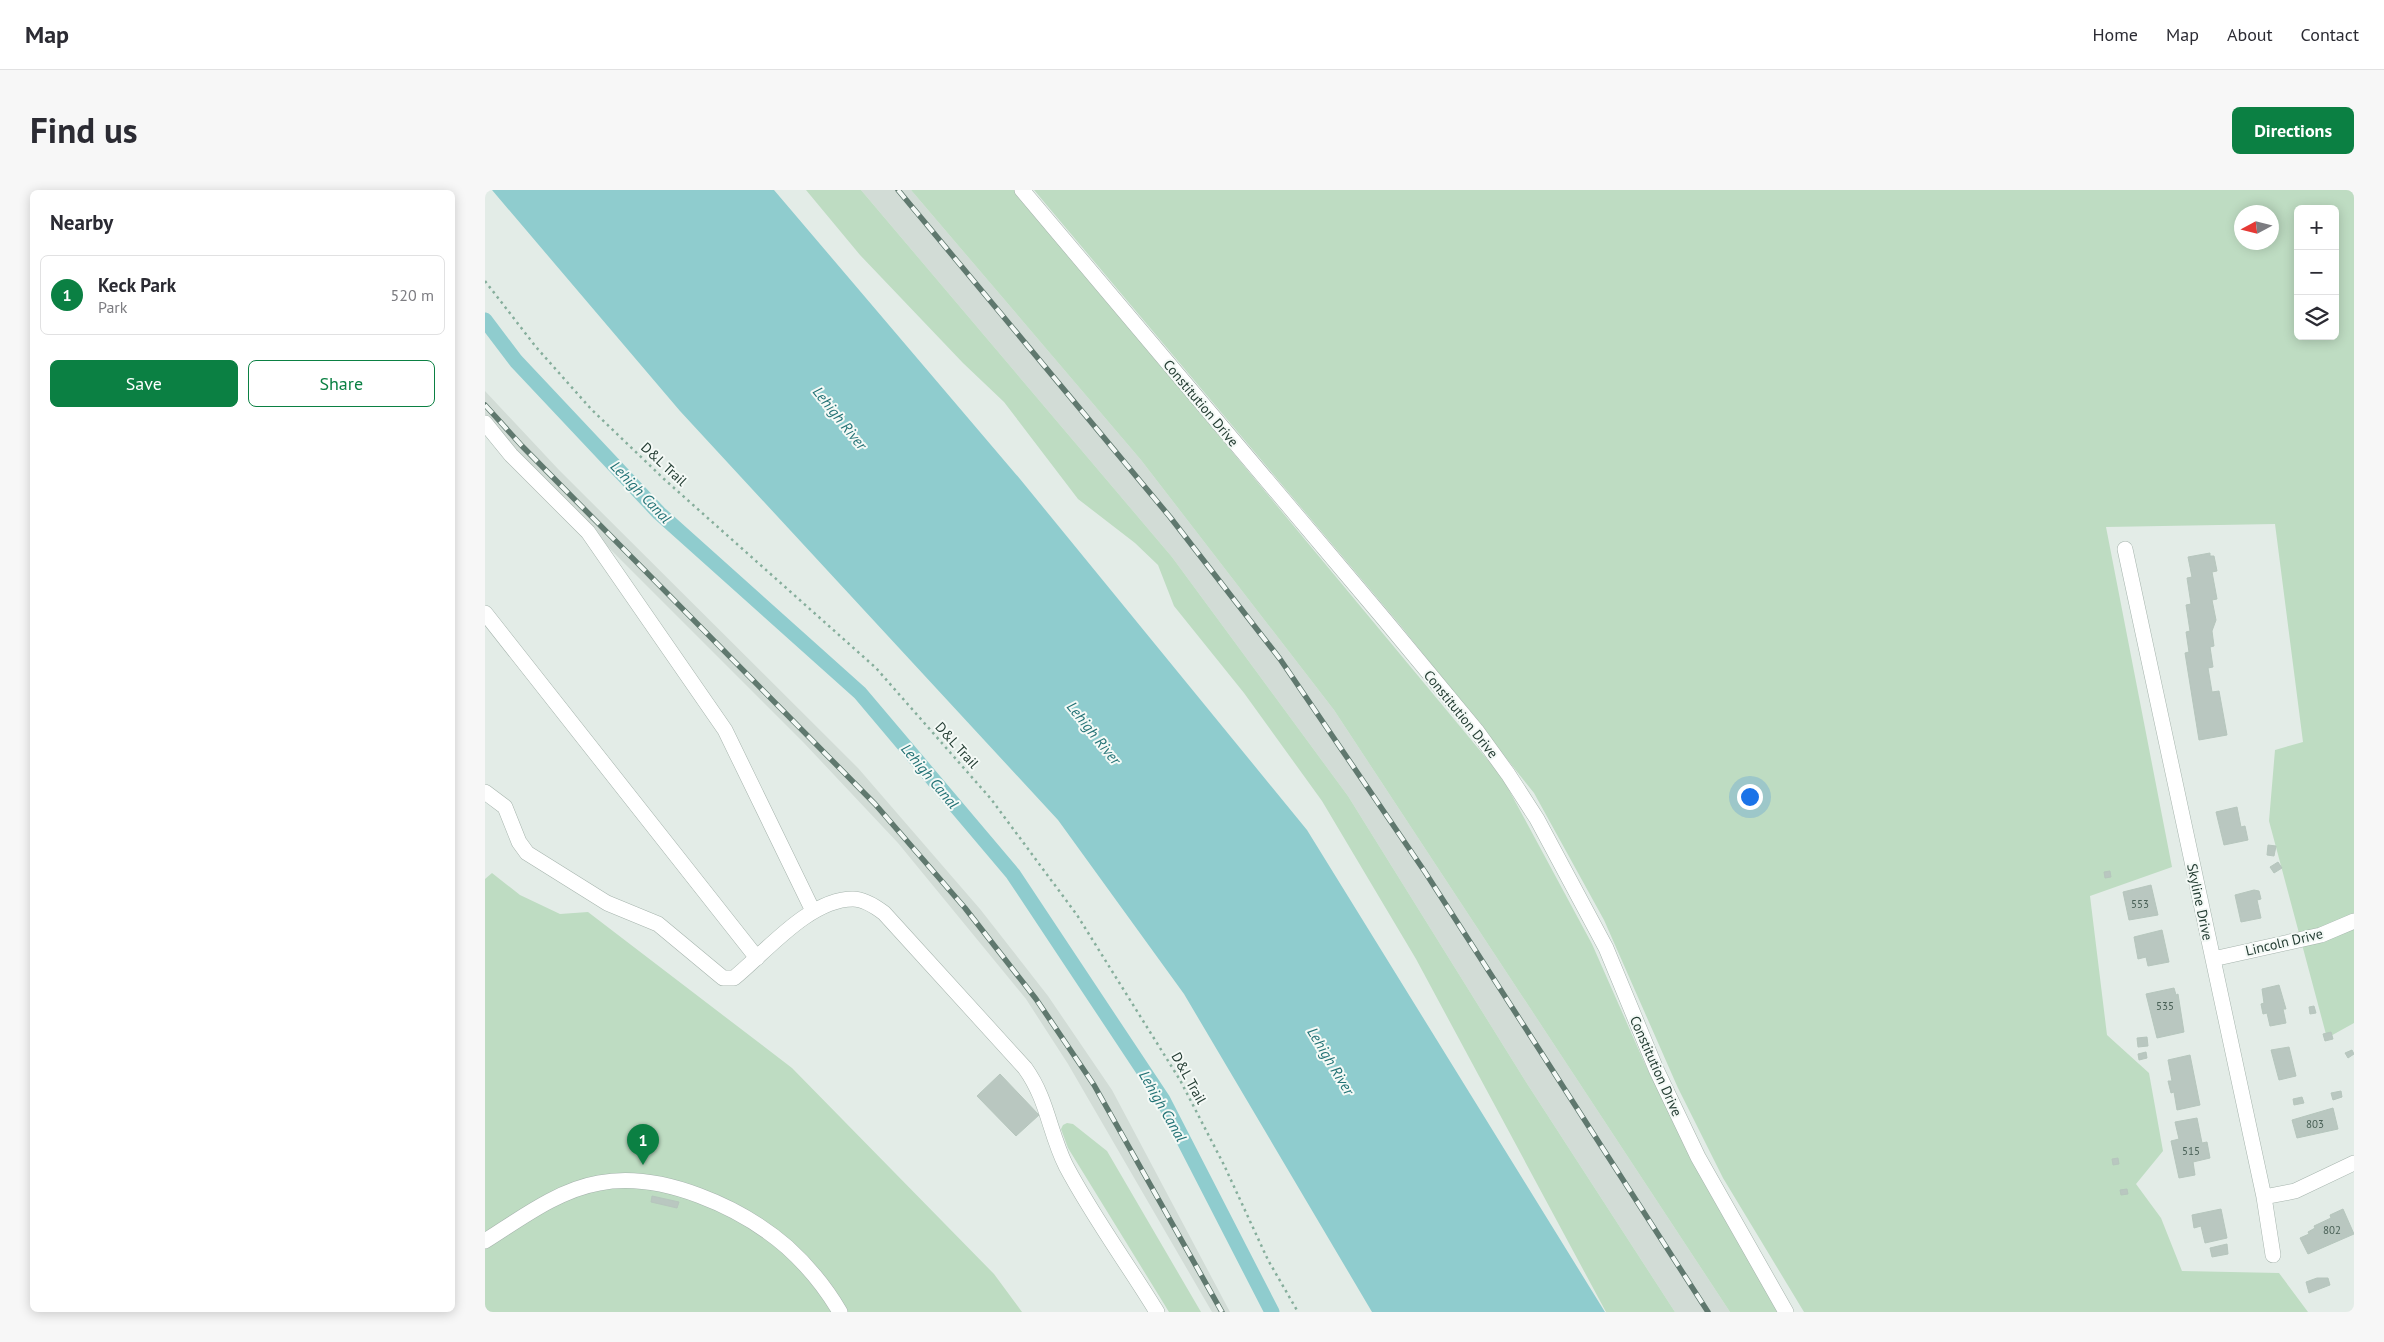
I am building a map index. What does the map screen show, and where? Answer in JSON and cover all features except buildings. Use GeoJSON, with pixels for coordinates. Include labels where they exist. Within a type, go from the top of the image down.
{"type":"FeatureCollection","features":[{"type":"Feature","properties":{"kind":"street","name":"Constitution Drive"},"geometry":{"type":"LineString","coordinates":[[1022,190],[1476,730],[1508,774],[1537,819],[1606,948],[1656,1069],[1699,1157],[1787,1312]]}},
{"type":"Feature","properties":{"kind":"street"},"geometry":{"type":"LineString","coordinates":[[485,423],[511,455],[588,532],[725,730],[813,911]]}},
{"type":"Feature","properties":{"kind":"street","name":"Skyline Drive"},"geometry":{"type":"LineString","coordinates":[[2125,549],[2263,1197],[2273,1255]]}},
{"type":"Feature","properties":{"kind":"street"},"geometry":{"type":"LineString","coordinates":[[485,612],[757,958]]}},
{"type":"Feature","properties":{"kind":"street"},"geometry":{"type":"LineString","coordinates":[[485,792],[505,807],[519,842],[527,853],[607,904],[658,924],[723,978],[734,978],[813,911],[836,902],[854,899],[873,905],[884,913],[1025,1068],[1037,1085],[1066,1165],[1093,1212],[1157,1312]]}},
{"type":"Feature","properties":{"kind":"street","name":"Lincoln Drive"},"geometry":{"type":"LineString","coordinates":[[2213,959],[2321,935],[2354,921]]}},
{"type":"Feature","properties":{"kind":"street"},"geometry":{"type":"LineString","coordinates":[[2263,1197],[2295,1192],[2354,1163]]}},
{"type":"Feature","properties":{"kind":"street"},"geometry":{"type":"LineString","coordinates":[[485,1241],[531,1212],[576,1189],[599,1182],[639,1180],[681,1190],[742,1216],[767,1231],[788,1248],[816,1276],[839,1312]]}},
{"type":"Feature","properties":{"kind":"path","name":"D&L Trail"},"geometry":{"type":"LineString","coordinates":[[485,281],[536,347],[591,409],[664,478],[876,668],[991,799],[1077,915],[1180,1080],[1224,1165],[1268,1260],[1298,1312]]}},
{"type":"Feature","properties":{"kind":"shaded area"},"geometry":{"type":"Polygon","coordinates":[[[861,190],[911,190],[1141,460],[1334,710],[1730,1312],[1675,1312],[1526,1082],[1348,796],[1172,557],[861,190]]]}},
{"type":"Feature","properties":{"kind":"shaded area"},"geometry":{"type":"Polygon","coordinates":[[[485,391],[559,470],[858,768],[980,909],[1048,996],[1112,1090],[1230,1312],[1212,1312],[1068,1064],[1026,999],[898,843],[804,743],[499,438],[485,422],[485,391]]]}},
{"type":"Feature","properties":{"kind":"green space"},"geometry":{"type":"Polygon","coordinates":[[[806,190],[861,190],[1172,557],[1348,796],[1526,1082],[1675,1312],[1606,1312],[1416,959],[1322,801],[1244,693],[1174,606],[1158,565],[1135,543],[1078,499],[1004,402],[963,363],[860,255],[806,190]]]}},
{"type":"Feature","properties":{"kind":"green space"},"geometry":{"type":"Polygon","coordinates":[[[911,190],[1015,190],[1502,777],[1592,944],[1645,1064],[1708,1190],[1778,1312],[1730,1312],[1334,710],[1141,460],[911,190]]]}},
{"type":"Feature","properties":{"kind":"green space"},"geometry":{"type":"Polygon","coordinates":[[[1034,190],[2354,190],[2354,1023],[2327,1038],[2269,821],[2275,750],[2303,742],[2275,524],[2106,527],[2172,867],[2090,896],[2107,1035],[2149,1073],[2163,1151],[2136,1184],[2161,1218],[2182,1271],[2279,1273],[2308,1312],[1804,1312],[1723,1178],[1678,1088],[1604,920],[1534,793],[1400,625],[1034,190]]]}},
{"type":"Feature","properties":{"kind":"green space"},"geometry":{"type":"Polygon","coordinates":[[[492,873],[520,895],[560,914],[588,912],[792,1068],[994,1274],[1022,1312],[485,1312],[485,879],[492,873]]]}},
{"type":"Feature","properties":{"kind":"green space"},"geometry":{"type":"Polygon","coordinates":[[[1067,1123],[1073,1124],[1107,1151],[1201,1312],[1169,1312],[1068,1148],[1061,1129],[1067,1123]]]}},
{"type":"Feature","properties":{"kind":"water","name":"Lehigh River"},"geometry":{"type":"Polygon","coordinates":[[[492,190],[774,190],[1020,479],[1307,830],[1605,1312],[1372,1312],[1184,994],[1058,820],[680,411],[492,190]]]}},
{"type":"Feature","properties":{"kind":"waterway","name":"Lehigh Canal"},"geometry":{"type":"LineString","coordinates":[[485,320],[516,361],[659,513],[860,693],[1013,874],[1163,1100],[1272,1312]]}},
{"type":"Feature","properties":{"kind":"railway"},"geometry":{"type":"LineString","coordinates":[[898,190],[1170,517],[1280,659],[1425,872],[1708,1312]]}},
{"type":"Feature","properties":{"kind":"railway"},"geometry":{"type":"LineString","coordinates":[[485,405],[522,446],[875,804],[965,908],[1036,999],[1094,1085],[1222,1312]]}},
{"type":"Feature","properties":{"kind":"place","name":"Keck Park"},"geometry":{"type":"Point","coordinates":[643,1165]}}]}
